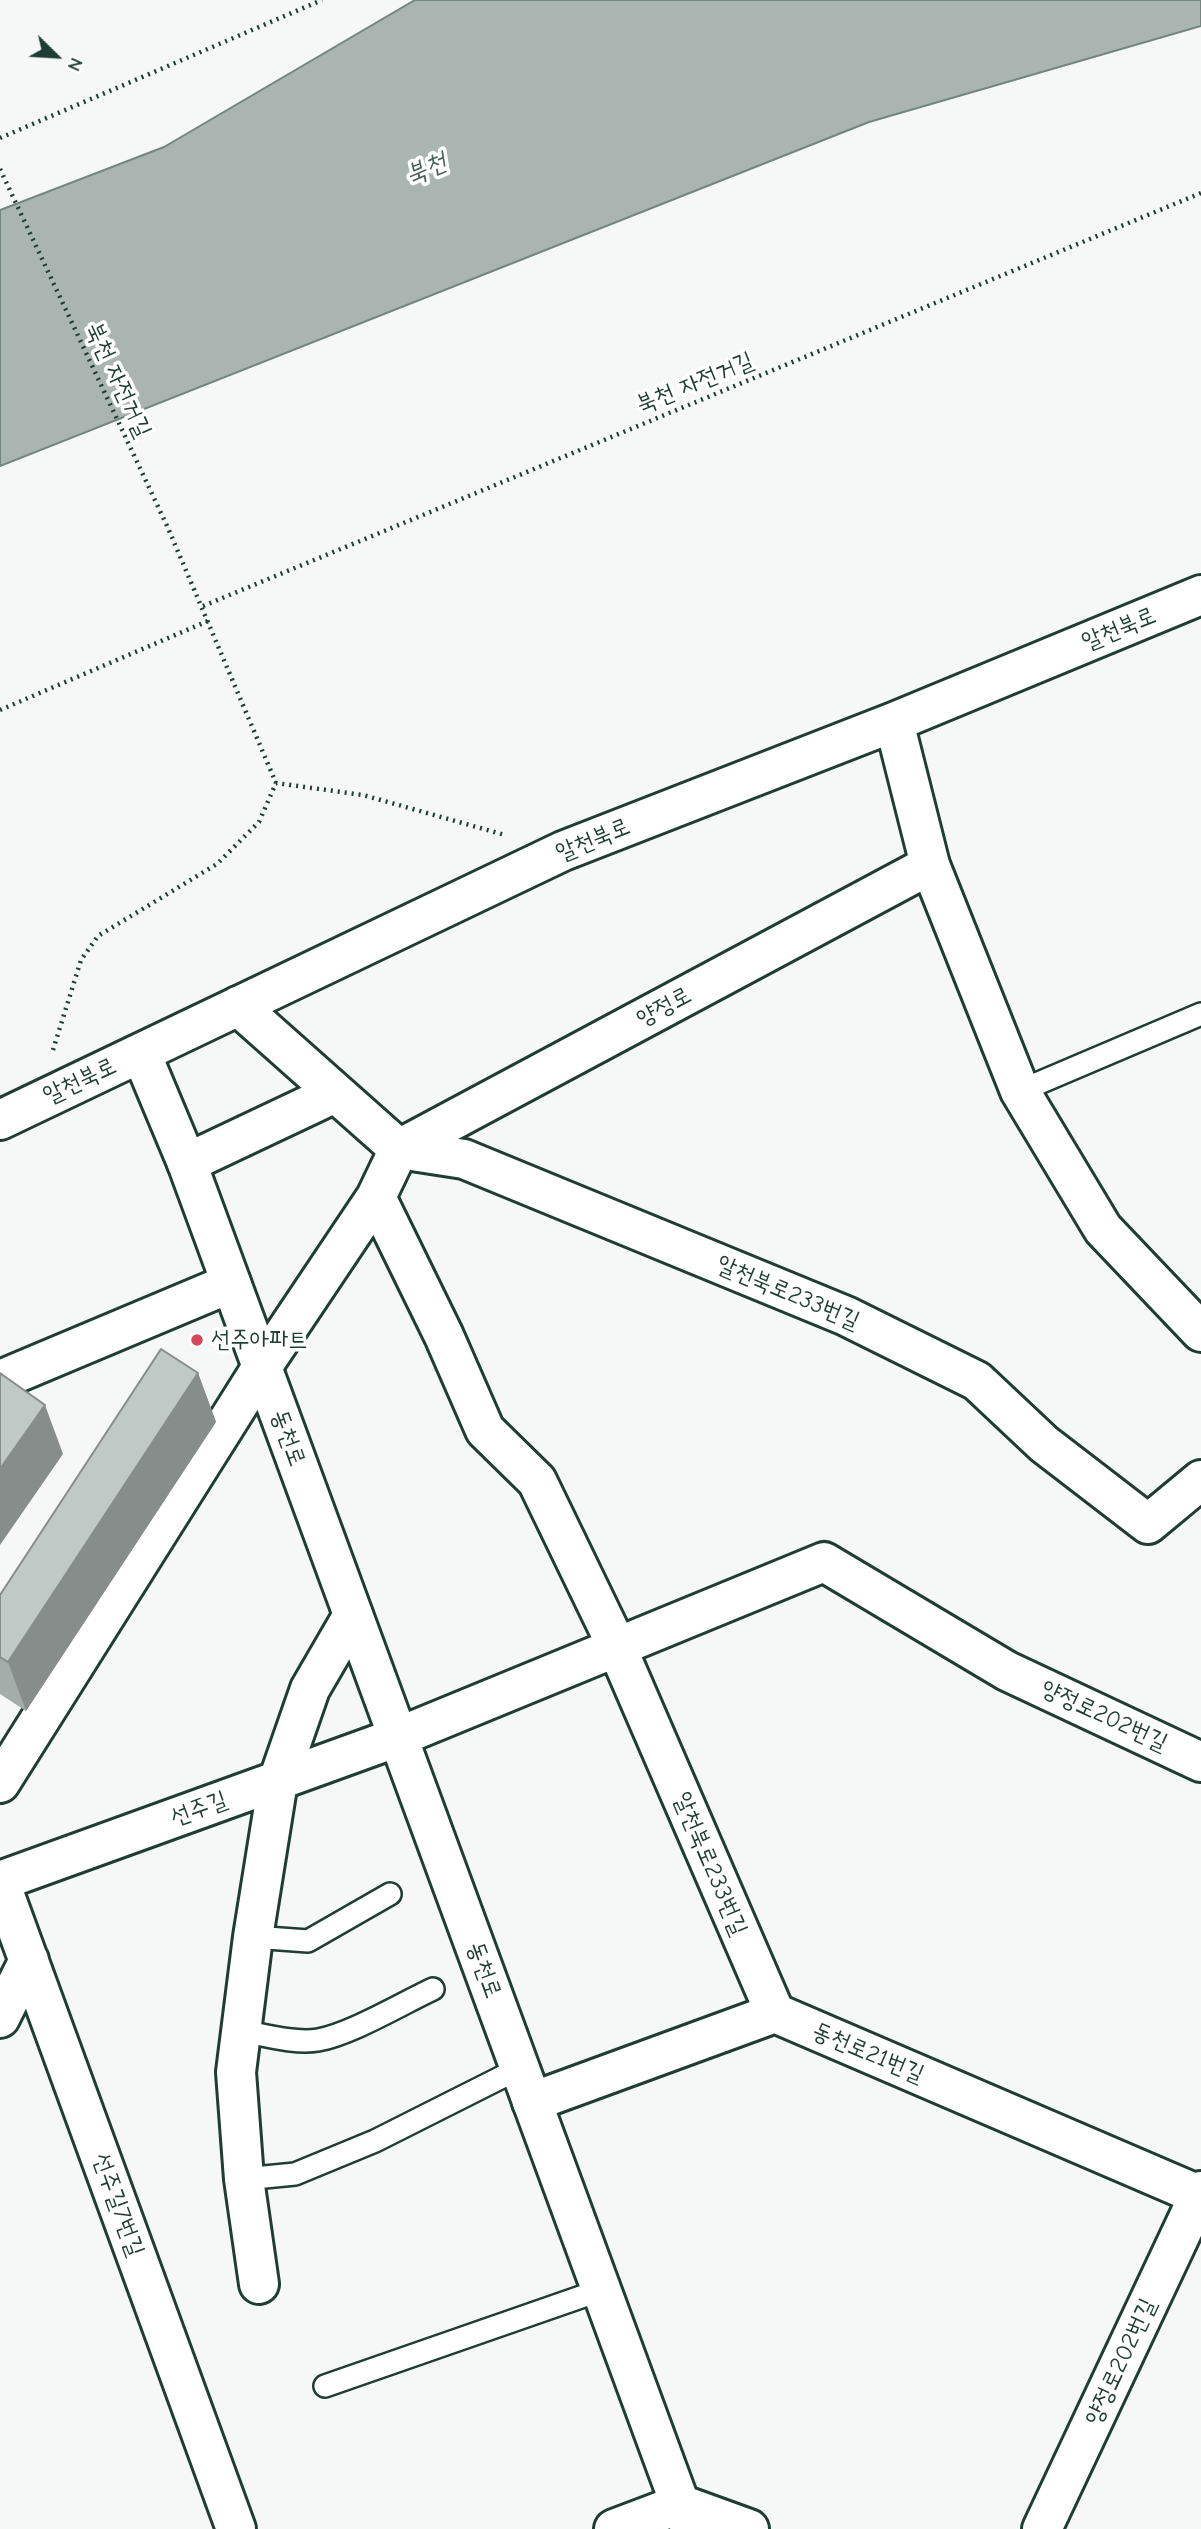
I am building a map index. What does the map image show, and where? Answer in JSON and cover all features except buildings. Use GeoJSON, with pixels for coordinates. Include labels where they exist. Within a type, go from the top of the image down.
{"type":"FeatureCollection","features":[{"type":"Feature","properties":{"kind":"street","name":"알천북로"},"geometry":{"type":"LineString","coordinates":[[0,1119],[563,850],[894,722],[1201,595]]}},
{"type":"Feature","properties":{"kind":"street"},"geometry":{"type":"LineString","coordinates":[[894,722],[930,865],[1020,1091],[1103,1229],[1201,1332]]}},
{"type":"Feature","properties":{"kind":"street","name":"양정로"},"geometry":{"type":"LineString","coordinates":[[399,1149],[930,865]]}},
{"type":"Feature","properties":{"kind":"street"},"geometry":{"type":"LineString","coordinates":[[238,1006],[399,1149]]}},
{"type":"Feature","properties":{"kind":"street","name":"동천로"},"geometry":{"type":"LineString","coordinates":[[141,1053],[187,1163],[686,2517]]}},
{"type":"Feature","properties":{"kind":"street"},"geometry":{"type":"LineString","coordinates":[[187,1163],[335,1093]]}},
{"type":"Feature","properties":{"kind":"street","name":"동천로"},"geometry":{"type":"LineString","coordinates":[[0,1783],[262,1367],[376,1197],[399,1149]]}},
{"type":"Feature","properties":{"kind":"street","name":"알천북로233번길"},"geometry":{"type":"LineString","coordinates":[[399,1149],[464,1159],[845,1316],[977,1381],[1044,1444],[1148,1524],[1201,1480]]}},
{"type":"Feature","properties":{"kind":"street","name":"알천북로233번길"},"geometry":{"type":"LineString","coordinates":[[376,1197],[444,1336],[485,1430],[537,1481],[617,1648],[775,2013]]}},
{"type":"Feature","properties":{"kind":"street"},"geometry":{"type":"LineString","coordinates":[[0,1380],[231,1283]]}},
{"type":"Feature","properties":{"kind":"street","name":"양정로202번길"},"geometry":{"type":"LineString","coordinates":[[617,1648],[824,1562],[1007,1671],[1201,1762]]}},
{"type":"Feature","properties":{"kind":"street"},"geometry":{"type":"LineString","coordinates":[[258,2284],[244,2179],[236,2072],[253,1937],[278,1780],[310,1689],[353,1615]]}},
{"type":"Feature","properties":{"kind":"street","name":"선주길"},"geometry":{"type":"LineString","coordinates":[[0,1882],[398,1737],[617,1648]]}},
{"type":"Feature","properties":{"kind":"street","name":"선주길7번길"},"geometry":{"type":"LineString","coordinates":[[0,1882],[236,2529]]}},
{"type":"Feature","properties":{"kind":"street"},"geometry":{"type":"LineString","coordinates":[[0,2018],[29,1960]]}},
{"type":"Feature","properties":{"kind":"street"},"geometry":{"type":"LineString","coordinates":[[526,2085],[775,2013]]}},
{"type":"Feature","properties":{"kind":"street","name":"동천로21번길"},"geometry":{"type":"LineString","coordinates":[[775,2013],[1200,2194]]}},
{"type":"Feature","properties":{"kind":"street","name":"양정로202번길"},"geometry":{"type":"LineString","coordinates":[[1042,2529],[1200,2194]]}},
{"type":"Feature","properties":{"kind":"street"},"geometry":{"type":"LineString","coordinates":[[614,2529],[686,2517],[749,2529]]}},
{"type":"Feature","properties":{"kind":"lane"},"geometry":{"type":"LineString","coordinates":[[1020,1091],[1201,1014]]}},
{"type":"Feature","properties":{"kind":"lane"},"geometry":{"type":"LineString","coordinates":[[253,1937],[308,1941],[390,1894]]}},
{"type":"Feature","properties":{"kind":"lane"},"geometry":{"type":"LineString","coordinates":[[242,2031],[316,2040],[343,2032],[433,1989]]}},
{"type":"Feature","properties":{"kind":"lane"},"geometry":{"type":"LineString","coordinates":[[244,2179],[295,2174],[526,2085]]}},
{"type":"Feature","properties":{"kind":"lane"},"geometry":{"type":"LineString","coordinates":[[325,2386],[601,2290]]}},
{"type":"Feature","properties":{"kind":"path"},"geometry":{"type":"LineString","coordinates":[[0,138],[322,0]]}},
{"type":"Feature","properties":{"kind":"path","name":"북천 자전거길"},"geometry":{"type":"LineString","coordinates":[[0,169],[203,606],[276,783]]}},
{"type":"Feature","properties":{"kind":"path","name":"북천 자전거길"},"geometry":{"type":"LineString","coordinates":[[203,606],[1201,193]]}},
{"type":"Feature","properties":{"kind":"path"},"geometry":{"type":"LineString","coordinates":[[0,710],[208,621]]}},
{"type":"Feature","properties":{"kind":"path"},"geometry":{"type":"LineString","coordinates":[[38,1100],[81,960],[98,936],[217,864],[259,822],[276,783],[362,796],[563,850]]}},
{"type":"Feature","properties":{"kind":"water","name":"북천"},"geometry":{"type":"Polygon","coordinates":[[[415,0],[1201,0],[1201,26],[869,122],[0,466],[0,210],[164,147],[415,0]]]}},
{"type":"Feature","properties":{"kind":"place","name":"선주아파트"},"geometry":{"type":"Point","coordinates":[197,1340]}}]}
